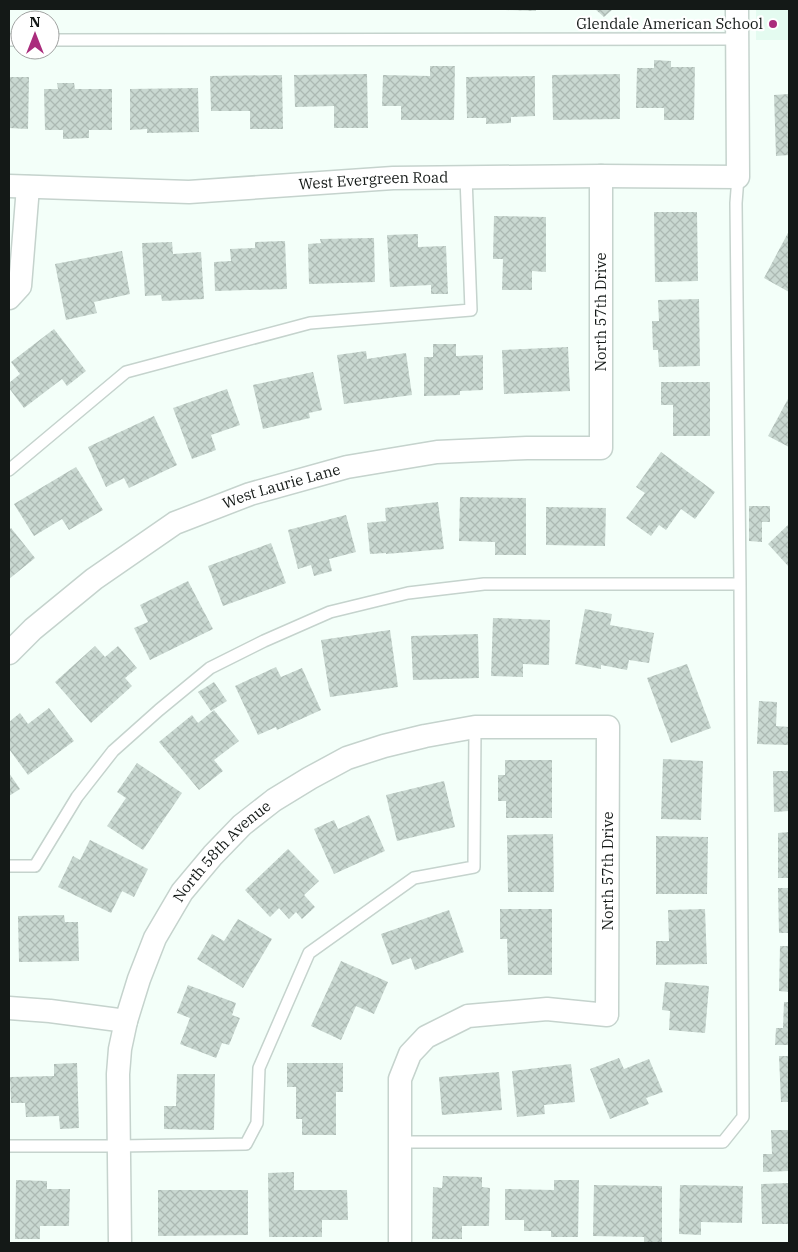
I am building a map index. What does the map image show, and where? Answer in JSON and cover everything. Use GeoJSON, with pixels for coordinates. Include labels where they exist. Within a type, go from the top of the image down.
{"type":"FeatureCollection","features":[{"type":"Feature","properties":{"kind":"street"},"geometry":{"type":"LineString","coordinates":[[737,9],[738,177]]}},
{"type":"Feature","properties":{"kind":"street","name":"North 57th Drive"},"geometry":{"type":"LineString","coordinates":[[601,176],[601,448]]}},
{"type":"Feature","properties":{"kind":"street","name":"West Evergreen Road"},"geometry":{"type":"LineString","coordinates":[[18,186],[189,192],[393,178],[738,177]]}},
{"type":"Feature","properties":{"kind":"street"},"geometry":{"type":"LineString","coordinates":[[9,298],[20,286],[18,186]]}},
{"type":"Feature","properties":{"kind":"street","name":"West Laurie Lane"},"geometry":{"type":"LineString","coordinates":[[9,653],[33,629],[94,579],[175,523],[250,494],[347,467],[437,452],[527,448],[601,448]]}},
{"type":"Feature","properties":{"kind":"street","name":"North 58th Avenue"},"geometry":{"type":"LineString","coordinates":[[120,1243],[118,1066],[126,1021],[139,979],[155,938],[182,892],[213,855],[242,825],[274,800],[348,758],[384,746],[475,727],[608,727]]}},
{"type":"Feature","properties":{"kind":"street","name":"North 57th Drive"},"geometry":{"type":"LineString","coordinates":[[400,1142],[400,1079],[410,1054],[426,1037],[468,1016],[547,1009],[607,1014],[608,727]]}},
{"type":"Feature","properties":{"kind":"street"},"geometry":{"type":"LineString","coordinates":[[9,1008],[50,1011],[126,1021]]}},
{"type":"Feature","properties":{"kind":"street"},"geometry":{"type":"LineString","coordinates":[[400,1142],[400,1243]]}},
{"type":"Feature","properties":{"kind":"lane"},"geometry":{"type":"LineString","coordinates":[[60,40],[737,39]]}},
{"type":"Feature","properties":{"kind":"lane"},"geometry":{"type":"LineString","coordinates":[[9,470],[126,372],[310,323],[470,310],[466,177]]}},
{"type":"Feature","properties":{"kind":"lane"},"geometry":{"type":"LineString","coordinates":[[400,1142],[723,1142],[743,1117],[736,213],[738,177]]}},
{"type":"Feature","properties":{"kind":"lane"},"geometry":{"type":"LineString","coordinates":[[9,866],[35,866],[77,797],[113,750],[210,668],[264,641],[330,612],[408,593],[484,584],[740,584]]}},
{"type":"Feature","properties":{"kind":"lane"},"geometry":{"type":"LineString","coordinates":[[9,1146],[246,1144],[257,1124],[258,1068],[309,953],[414,878],[474,868],[475,727]]}},
{"type":"Feature","properties":{"kind":"shaded area","name":"Glendale American School"},"geometry":{"type":"Polygon","coordinates":[[[756,9],[789,9],[789,40],[756,40],[756,9]]]}},
{"type":"Feature","properties":{"kind":"building"},"geometry":{"type":"Polygon","coordinates":[[[536,9],[536,11],[505,10],[536,9]]]}},
{"type":"Feature","properties":{"kind":"building"},"geometry":{"type":"Polygon","coordinates":[[[595,9],[613,9],[604,17],[595,9]]]}},
{"type":"Feature","properties":{"kind":"building"},"geometry":{"type":"Polygon","coordinates":[[[654,60],[671,61],[671,67],[695,67],[694,120],[664,120],[664,108],[636,108],[637,68],[654,68],[654,60]]]}},
{"type":"Feature","properties":{"kind":"building"},"geometry":{"type":"Polygon","coordinates":[[[430,66],[455,66],[454,120],[401,120],[401,106],[382,106],[383,75],[430,76],[430,66]]]}},
{"type":"Feature","properties":{"kind":"building"},"geometry":{"type":"Polygon","coordinates":[[[367,74],[368,128],[334,128],[334,106],[295,107],[294,75],[367,74]]]}},
{"type":"Feature","properties":{"kind":"building"},"geometry":{"type":"Polygon","coordinates":[[[620,74],[620,119],[553,120],[552,75],[620,74]]]}},
{"type":"Feature","properties":{"kind":"building"},"geometry":{"type":"Polygon","coordinates":[[[282,75],[283,129],[250,129],[250,111],[211,111],[210,76],[282,75]]]}},
{"type":"Feature","properties":{"kind":"building"},"geometry":{"type":"Polygon","coordinates":[[[535,76],[535,116],[511,117],[511,123],[486,124],[486,118],[467,118],[466,77],[535,76]]]}},
{"type":"Feature","properties":{"kind":"building"},"geometry":{"type":"Polygon","coordinates":[[[9,77],[29,77],[28,129],[9,128],[9,77]]]}},
{"type":"Feature","properties":{"kind":"building"},"geometry":{"type":"Polygon","coordinates":[[[57,83],[74,83],[75,89],[112,89],[112,130],[89,130],[89,138],[63,139],[63,130],[45,130],[44,89],[58,89],[57,83]]]}},
{"type":"Feature","properties":{"kind":"building"},"geometry":{"type":"Polygon","coordinates":[[[198,88],[199,132],[147,133],[147,129],[130,130],[130,89],[198,88]]]}},
{"type":"Feature","properties":{"kind":"building"},"geometry":{"type":"Polygon","coordinates":[[[789,94],[789,155],[776,156],[774,95],[789,94]]]}},
{"type":"Feature","properties":{"kind":"building"},"geometry":{"type":"Polygon","coordinates":[[[654,212],[697,212],[698,281],[655,282],[654,212]]]}},
{"type":"Feature","properties":{"kind":"building"},"geometry":{"type":"Polygon","coordinates":[[[494,216],[546,217],[546,272],[532,271],[532,290],[502,290],[503,259],[493,259],[494,216]]]}},
{"type":"Feature","properties":{"kind":"building"},"geometry":{"type":"Polygon","coordinates":[[[789,231],[789,292],[764,278],[789,231]]]}},
{"type":"Feature","properties":{"kind":"building"},"geometry":{"type":"Polygon","coordinates":[[[418,234],[418,247],[446,246],[448,294],[431,294],[431,285],[390,287],[387,235],[418,234]]]}},
{"type":"Feature","properties":{"kind":"building"},"geometry":{"type":"Polygon","coordinates":[[[374,238],[375,282],[309,284],[308,244],[321,243],[320,239],[374,238]]]}},
{"type":"Feature","properties":{"kind":"building"},"geometry":{"type":"Polygon","coordinates":[[[285,241],[287,289],[215,291],[214,262],[231,261],[230,249],[255,248],[255,242],[285,241]]]}},
{"type":"Feature","properties":{"kind":"building"},"geometry":{"type":"Polygon","coordinates":[[[172,242],[173,254],[201,252],[204,299],[162,301],[161,295],[145,296],[142,243],[172,242]]]}},
{"type":"Feature","properties":{"kind":"building"},"geometry":{"type":"Polygon","coordinates":[[[122,251],[130,294],[94,302],[97,313],[66,320],[55,264],[122,251]]]}},
{"type":"Feature","properties":{"kind":"building"},"geometry":{"type":"Polygon","coordinates":[[[699,299],[700,366],[659,367],[658,350],[653,350],[652,321],[659,321],[658,300],[699,299]]]}},
{"type":"Feature","properties":{"kind":"building"},"geometry":{"type":"Polygon","coordinates":[[[54,329],[86,371],[67,386],[62,379],[24,408],[9,388],[9,383],[20,374],[11,362],[54,329]]]}},
{"type":"Feature","properties":{"kind":"building"},"geometry":{"type":"Polygon","coordinates":[[[433,344],[456,344],[456,356],[483,355],[483,390],[460,391],[460,395],[424,396],[424,357],[433,357],[433,344]]]}},
{"type":"Feature","properties":{"kind":"building"},"geometry":{"type":"Polygon","coordinates":[[[568,347],[570,391],[504,394],[502,350],[568,347]]]}},
{"type":"Feature","properties":{"kind":"building"},"geometry":{"type":"Polygon","coordinates":[[[366,351],[367,359],[406,353],[412,395],[344,404],[337,355],[366,351]]]}},
{"type":"Feature","properties":{"kind":"building"},"geometry":{"type":"Polygon","coordinates":[[[313,372],[322,410],[309,413],[310,418],[263,429],[253,385],[313,372]]]}},
{"type":"Feature","properties":{"kind":"building"},"geometry":{"type":"Polygon","coordinates":[[[661,382],[710,382],[710,436],[673,436],[673,405],[661,405],[661,382]]]}},
{"type":"Feature","properties":{"kind":"building"},"geometry":{"type":"Polygon","coordinates":[[[227,389],[240,425],[211,435],[216,450],[192,459],[173,408],[227,389]]]}},
{"type":"Feature","properties":{"kind":"building"},"geometry":{"type":"Polygon","coordinates":[[[789,397],[789,447],[768,436],[789,397]]]}},
{"type":"Feature","properties":{"kind":"building"},"geometry":{"type":"Polygon","coordinates":[[[154,416],[177,465],[129,488],[124,478],[106,487],[88,447],[154,416]]]}},
{"type":"Feature","properties":{"kind":"building"},"geometry":{"type":"Polygon","coordinates":[[[661,452],[715,492],[695,519],[681,509],[666,530],[659,525],[651,536],[626,518],[645,493],[636,487],[661,452]]]}},
{"type":"Feature","properties":{"kind":"building"},"geometry":{"type":"Polygon","coordinates":[[[76,467],[103,510],[69,530],[62,519],[34,536],[14,504],[76,467]]]}},
{"type":"Feature","properties":{"kind":"building"},"geometry":{"type":"Polygon","coordinates":[[[460,497],[526,498],[526,555],[495,555],[495,542],[459,541],[460,497]]]}},
{"type":"Feature","properties":{"kind":"building"},"geometry":{"type":"Polygon","coordinates":[[[438,502],[444,549],[370,554],[367,523],[386,521],[385,508],[438,502]]]}},
{"type":"Feature","properties":{"kind":"building"},"geometry":{"type":"Polygon","coordinates":[[[749,506],[770,506],[770,522],[762,522],[762,542],[749,541],[749,506]]]}},
{"type":"Feature","properties":{"kind":"building"},"geometry":{"type":"Polygon","coordinates":[[[546,507],[606,508],[605,546],[546,545],[546,507]]]}},
{"type":"Feature","properties":{"kind":"building"},"geometry":{"type":"Polygon","coordinates":[[[346,515],[356,552],[329,559],[332,571],[314,576],[311,565],[298,569],[288,530],[346,515]]]}},
{"type":"Feature","properties":{"kind":"building"},"geometry":{"type":"Polygon","coordinates":[[[789,524],[789,567],[768,544],[789,524]]]}},
{"type":"Feature","properties":{"kind":"building"},"geometry":{"type":"Polygon","coordinates":[[[11,528],[35,558],[9,579],[9,530],[11,528]]]}},
{"type":"Feature","properties":{"kind":"building"},"geometry":{"type":"Polygon","coordinates":[[[271,543],[286,583],[223,606],[208,566],[271,543]]]}},
{"type":"Feature","properties":{"kind":"building"},"geometry":{"type":"Polygon","coordinates":[[[188,581],[213,629],[150,660],[134,628],[148,622],[140,605],[188,581]]]}},
{"type":"Feature","properties":{"kind":"building"},"geometry":{"type":"Polygon","coordinates":[[[585,609],[612,614],[610,625],[654,633],[649,663],[629,660],[627,670],[601,665],[601,669],[575,664],[585,609]]]}},
{"type":"Feature","properties":{"kind":"building"},"geometry":{"type":"Polygon","coordinates":[[[493,618],[550,620],[549,665],[523,664],[523,677],[491,676],[493,618]]]}},
{"type":"Feature","properties":{"kind":"building"},"geometry":{"type":"Polygon","coordinates":[[[390,630],[398,687],[330,697],[321,640],[390,630]]]}},
{"type":"Feature","properties":{"kind":"building"},"geometry":{"type":"Polygon","coordinates":[[[478,634],[479,678],[413,680],[411,636],[478,634]]]}},
{"type":"Feature","properties":{"kind":"building"},"geometry":{"type":"Polygon","coordinates":[[[95,646],[105,657],[118,646],[137,668],[125,678],[132,686],[91,723],[55,682],[95,646]]]}},
{"type":"Feature","properties":{"kind":"building"},"geometry":{"type":"Polygon","coordinates":[[[687,664],[711,728],[671,743],[647,678],[687,664]]]}},
{"type":"Feature","properties":{"kind":"building"},"geometry":{"type":"Polygon","coordinates":[[[276,667],[281,677],[302,668],[321,710],[277,730],[276,727],[258,735],[235,686],[276,667]]]}},
{"type":"Feature","properties":{"kind":"building"},"geometry":{"type":"Polygon","coordinates":[[[214,682],[227,701],[211,711],[198,692],[214,682]]]}},
{"type":"Feature","properties":{"kind":"building"},"geometry":{"type":"Polygon","coordinates":[[[759,701],[777,702],[776,726],[789,727],[789,745],[757,744],[759,701]]]}},
{"type":"Feature","properties":{"kind":"building"},"geometry":{"type":"Polygon","coordinates":[[[49,708],[74,741],[28,775],[9,749],[9,722],[20,713],[28,724],[49,708]]]}},
{"type":"Feature","properties":{"kind":"building"},"geometry":{"type":"Polygon","coordinates":[[[214,710],[239,741],[214,760],[223,771],[199,790],[159,742],[192,715],[198,723],[214,710]]]}},
{"type":"Feature","properties":{"kind":"building"},"geometry":{"type":"Polygon","coordinates":[[[663,759],[703,761],[701,820],[661,819],[663,759]]]}},
{"type":"Feature","properties":{"kind":"building"},"geometry":{"type":"Polygon","coordinates":[[[505,760],[552,760],[552,818],[506,818],[506,801],[498,801],[498,775],[505,775],[505,760]]]}},
{"type":"Feature","properties":{"kind":"building"},"geometry":{"type":"Polygon","coordinates":[[[137,763],[182,793],[143,850],[107,826],[126,798],[117,792],[137,763]]]}},
{"type":"Feature","properties":{"kind":"building"},"geometry":{"type":"Polygon","coordinates":[[[773,771],[789,771],[789,811],[774,812],[773,771]]]}},
{"type":"Feature","properties":{"kind":"building"},"geometry":{"type":"Polygon","coordinates":[[[9,773],[20,789],[9,796],[9,773]]]}},
{"type":"Feature","properties":{"kind":"building"},"geometry":{"type":"Polygon","coordinates":[[[444,781],[455,827],[397,841],[386,795],[444,781]]]}},
{"type":"Feature","properties":{"kind":"building"},"geometry":{"type":"Polygon","coordinates":[[[369,815],[385,851],[334,874],[314,829],[334,820],[338,829],[369,815]]]}},
{"type":"Feature","properties":{"kind":"building"},"geometry":{"type":"Polygon","coordinates":[[[789,832],[789,878],[778,878],[778,833],[789,832]]]}},
{"type":"Feature","properties":{"kind":"building"},"geometry":{"type":"Polygon","coordinates":[[[553,834],[554,892],[508,892],[507,835],[553,834]]]}},
{"type":"Feature","properties":{"kind":"building"},"geometry":{"type":"Polygon","coordinates":[[[656,836],[708,837],[707,894],[656,894],[656,836]]]}},
{"type":"Feature","properties":{"kind":"building"},"geometry":{"type":"Polygon","coordinates":[[[90,840],[148,869],[134,897],[122,891],[111,913],[58,887],[73,856],[80,860],[90,840]]]}},
{"type":"Feature","properties":{"kind":"building"},"geometry":{"type":"Polygon","coordinates":[[[288,849],[319,881],[304,895],[315,907],[302,919],[296,912],[289,919],[279,908],[270,917],[245,890],[288,849]]]}},
{"type":"Feature","properties":{"kind":"building"},"geometry":{"type":"Polygon","coordinates":[[[778,888],[789,888],[789,933],[779,933],[778,888]]]}},
{"type":"Feature","properties":{"kind":"building"},"geometry":{"type":"Polygon","coordinates":[[[500,909],[552,909],[552,975],[508,975],[507,939],[500,939],[500,909]]]}},
{"type":"Feature","properties":{"kind":"building"},"geometry":{"type":"Polygon","coordinates":[[[705,909],[707,964],[656,965],[656,941],[669,941],[668,910],[705,909]]]}},
{"type":"Feature","properties":{"kind":"building"},"geometry":{"type":"Polygon","coordinates":[[[449,910],[464,952],[415,970],[411,958],[392,965],[381,934],[449,910]]]}},
{"type":"Feature","properties":{"kind":"building"},"geometry":{"type":"Polygon","coordinates":[[[64,915],[65,922],[78,922],[79,961],[19,962],[18,916],[64,915]]]}},
{"type":"Feature","properties":{"kind":"building"},"geometry":{"type":"Polygon","coordinates":[[[238,919],[272,939],[243,988],[197,959],[212,934],[224,941],[238,919]]]}},
{"type":"Feature","properties":{"kind":"building"},"geometry":{"type":"Polygon","coordinates":[[[780,946],[789,946],[789,992],[779,991],[780,946]]]}},
{"type":"Feature","properties":{"kind":"building"},"geometry":{"type":"Polygon","coordinates":[[[341,961],[388,982],[374,1014],[356,1006],[341,1040],[311,1026],[341,961]]]}},
{"type":"Feature","properties":{"kind":"building"},"geometry":{"type":"Polygon","coordinates":[[[665,982],[709,986],[705,1033],[669,1030],[670,1011],[662,1010],[665,982]]]}},
{"type":"Feature","properties":{"kind":"building"},"geometry":{"type":"Polygon","coordinates":[[[188,985],[236,1003],[232,1015],[240,1018],[229,1045],[222,1043],[216,1058],[180,1044],[190,1018],[177,1013],[188,985]]]}},
{"type":"Feature","properties":{"kind":"building"},"geometry":{"type":"Polygon","coordinates":[[[784,1002],[789,1002],[789,1045],[775,1045],[776,1028],[783,1028],[784,1002]]]}},
{"type":"Feature","properties":{"kind":"building"},"geometry":{"type":"Polygon","coordinates":[[[779,1056],[789,1056],[789,1102],[781,1102],[779,1056]]]}},
{"type":"Feature","properties":{"kind":"building"},"geometry":{"type":"Polygon","coordinates":[[[619,1058],[624,1069],[649,1059],[663,1092],[646,1098],[649,1104],[610,1119],[590,1069],[619,1058]]]}},
{"type":"Feature","properties":{"kind":"building"},"geometry":{"type":"Polygon","coordinates":[[[77,1063],[79,1128],[60,1129],[59,1116],[26,1117],[25,1103],[11,1103],[10,1077],[54,1076],[54,1064],[77,1063]]]}},
{"type":"Feature","properties":{"kind":"building"},"geometry":{"type":"Polygon","coordinates":[[[287,1063],[343,1063],[343,1092],[336,1092],[336,1135],[302,1135],[302,1119],[296,1119],[296,1087],[287,1087],[287,1063]]]}},
{"type":"Feature","properties":{"kind":"building"},"geometry":{"type":"Polygon","coordinates":[[[571,1064],[575,1102],[544,1105],[545,1114],[517,1117],[512,1071],[571,1064]]]}},
{"type":"Feature","properties":{"kind":"building"},"geometry":{"type":"Polygon","coordinates":[[[499,1072],[502,1110],[442,1115],[439,1077],[499,1072]]]}},
{"type":"Feature","properties":{"kind":"building"},"geometry":{"type":"Polygon","coordinates":[[[177,1074],[215,1074],[214,1130],[164,1129],[164,1106],[176,1106],[177,1074]]]}},
{"type":"Feature","properties":{"kind":"building"},"geometry":{"type":"Polygon","coordinates":[[[771,1130],[789,1130],[789,1171],[763,1172],[763,1154],[772,1154],[771,1130]]]}},
{"type":"Feature","properties":{"kind":"building"},"geometry":{"type":"Polygon","coordinates":[[[294,1172],[294,1190],[347,1190],[348,1220],[322,1220],[322,1237],[269,1237],[268,1173],[294,1172]]]}},
{"type":"Feature","properties":{"kind":"building"},"geometry":{"type":"Polygon","coordinates":[[[443,1176],[482,1177],[482,1187],[490,1188],[489,1226],[462,1226],[462,1239],[432,1239],[433,1187],[442,1188],[443,1176]]]}},
{"type":"Feature","properties":{"kind":"building"},"geometry":{"type":"Polygon","coordinates":[[[16,1180],[47,1181],[47,1189],[70,1189],[69,1226],[40,1226],[40,1239],[15,1239],[16,1180]]]}},
{"type":"Feature","properties":{"kind":"building"},"geometry":{"type":"Polygon","coordinates":[[[554,1180],[579,1180],[578,1237],[551,1237],[551,1231],[524,1231],[524,1220],[505,1220],[505,1189],[554,1190],[554,1180]]]}},
{"type":"Feature","properties":{"kind":"building"},"geometry":{"type":"Polygon","coordinates":[[[789,1183],[789,1224],[762,1224],[761,1184],[789,1183]]]}},
{"type":"Feature","properties":{"kind":"building"},"geometry":{"type":"Polygon","coordinates":[[[594,1185],[662,1186],[662,1243],[644,1243],[644,1237],[593,1236],[594,1185]]]}},
{"type":"Feature","properties":{"kind":"building"},"geometry":{"type":"Polygon","coordinates":[[[680,1185],[743,1186],[742,1223],[701,1222],[701,1235],[679,1234],[680,1185]]]}},
{"type":"Feature","properties":{"kind":"building"},"geometry":{"type":"Polygon","coordinates":[[[158,1190],[248,1190],[248,1235],[158,1236],[158,1190]]]}},
{"type":"Feature","properties":{"kind":"place","name":"Glendale American School"},"geometry":{"type":"Point","coordinates":[773,24]}}]}
